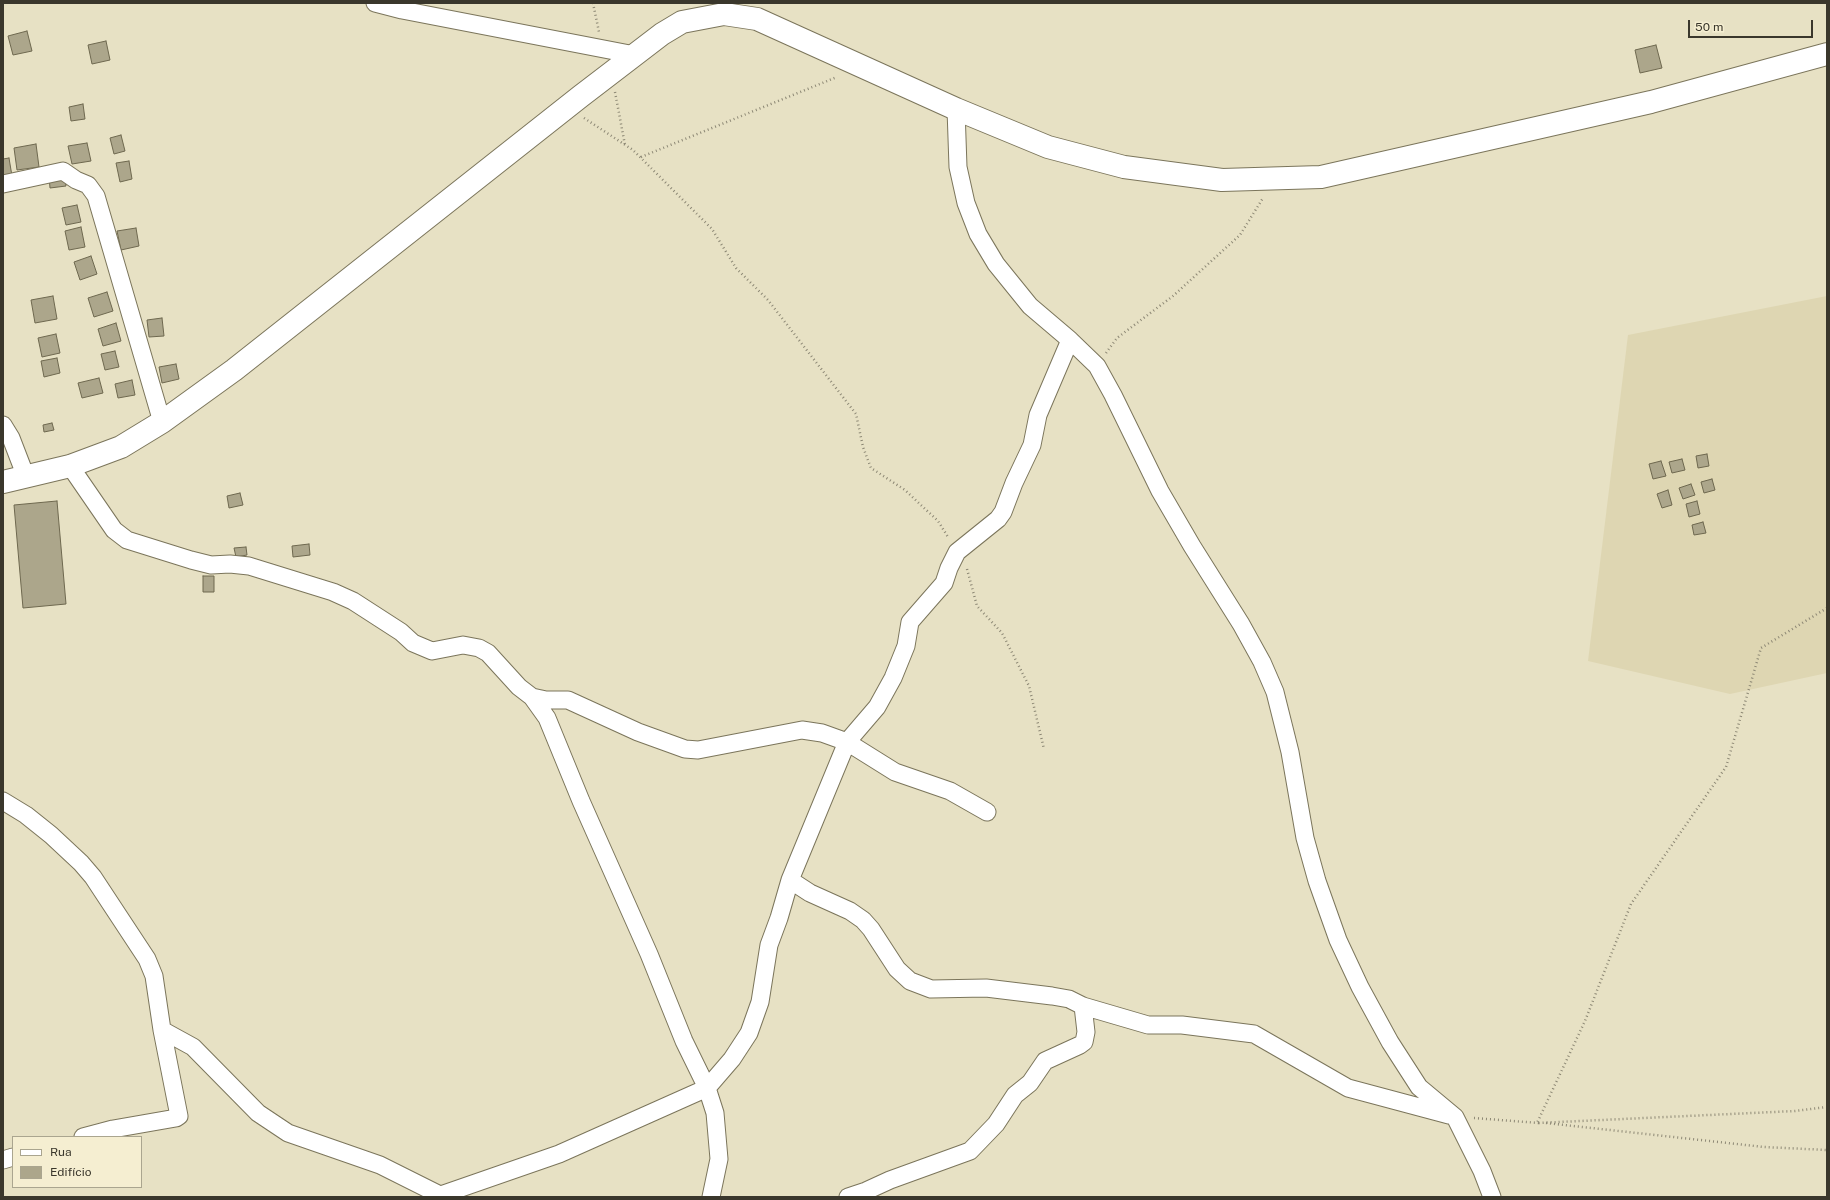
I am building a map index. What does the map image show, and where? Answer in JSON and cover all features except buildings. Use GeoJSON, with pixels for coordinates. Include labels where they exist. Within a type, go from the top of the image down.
{"type":"FeatureCollection","features":[{"type":"Feature","properties":{"kind":"main road"},"geometry":{"type":"LineString","coordinates":[[3,482],[70,466],[121,447],[162,422],[234,370],[567,107],[635,55],[682,22],[724,14],[757,19],[956,109],[1048,147],[1124,166],[1222,180],[1321,177],[1651,102],[1827,54]]}},
{"type":"Feature","properties":{"kind":"street"},"geometry":{"type":"LineString","coordinates":[[375,3],[402,10],[635,55]]}},
{"type":"Feature","properties":{"kind":"street"},"geometry":{"type":"LineString","coordinates":[[956,109],[958,167],[966,203],[978,234],[996,264],[1030,306],[1070,340],[1097,366],[1114,395],[1160,491],[1192,546],[1241,624],[1262,662],[1275,692],[1290,752],[1304,838],[1317,881],[1338,940],[1360,987],[1390,1042],[1419,1086],[1455,1117],[1482,1171],[1492,1197]]}},
{"type":"Feature","properties":{"kind":"street"},"geometry":{"type":"LineString","coordinates":[[3,184],[63,171],[76,180],[88,185],[92,190],[96,196],[162,422]]}},
{"type":"Feature","properties":{"kind":"street"},"geometry":{"type":"LineString","coordinates":[[162,1030],[194,1047],[258,1112],[288,1133],[380,1165],[440,1196],[559,1154],[707,1088],[732,1059],[749,1033],[760,1002],[768,945],[779,918],[790,880],[847,742],[877,707],[893,678],[906,646],[910,622],[944,583],[957,552],[998,519],[1003,512],[1014,483],[1032,445],[1038,415],[1070,340]]}},
{"type":"Feature","properties":{"kind":"street"},"geometry":{"type":"LineString","coordinates":[[3,425],[11,438],[26,477]]}},
{"type":"Feature","properties":{"kind":"street"},"geometry":{"type":"LineString","coordinates":[[70,466],[114,530],[127,540],[211,565],[230,564],[249,566],[333,592],[353,601],[401,632],[413,643],[432,651],[463,645],[479,648],[488,653],[519,686],[532,697],[547,718],[580,801],[649,954],[684,1041],[707,1088],[714,1113],[719,1159],[711,1197]]}},
{"type":"Feature","properties":{"kind":"street"},"geometry":{"type":"LineString","coordinates":[[532,697],[546,700],[568,700],[638,732],[685,749],[698,750],[802,730],[822,733],[847,742],[895,772],[950,790],[987,812]]}},
{"type":"Feature","properties":{"kind":"street"},"geometry":{"type":"LineString","coordinates":[[3,801],[26,815],[81,862],[93,877],[147,959],[154,976],[162,1030],[179,1116],[176,1118],[113,1129],[87,1136]]}},
{"type":"Feature","properties":{"kind":"street"},"geometry":{"type":"LineString","coordinates":[[790,880],[810,893],[850,911],[863,920],[872,929],[897,969],[910,981],[931,989],[986,988],[1052,996],[1069,999],[1083,1006],[1148,1025],[1182,1025],[1254,1034],[1348,1088],[1455,1117]]}},
{"type":"Feature","properties":{"kind":"street"},"geometry":{"type":"LineString","coordinates":[[848,1197],[970,1150],[974,1147],[996,1124],[1015,1095],[1025,1088],[1045,1061],[1084,1042],[1086,1032],[1083,1006]]}},
{"type":"Feature","properties":{"kind":"path"},"geometry":{"type":"LineString","coordinates":[[641,157],[862,66]]}},
{"type":"Feature","properties":{"kind":"path"},"geometry":{"type":"LineString","coordinates":[[567,107],[633,150],[712,229],[736,268],[768,300],[856,414],[863,447],[871,468],[905,490],[938,521],[969,572],[977,606],[1002,633],[1029,686],[1044,749]]}},
{"type":"Feature","properties":{"kind":"path"},"geometry":{"type":"LineString","coordinates":[[1097,366],[1116,338],[1173,296],[1240,235],[1274,179]]}},
{"type":"Feature","properties":{"kind":"path"},"geometry":{"type":"LineString","coordinates":[[1537,1123],[1585,1021],[1631,904],[1726,767],[1761,648],[1827,608]]}},
{"type":"Feature","properties":{"kind":"path"},"geometry":{"type":"LineString","coordinates":[[1537,1123],[1795,1111],[1827,1107]]}},
{"type":"Feature","properties":{"kind":"path"},"geometry":{"type":"LineString","coordinates":[[1455,1117],[1537,1123],[1764,1147],[1827,1150]]}},
{"type":"Feature","properties":{"kind":"shaded area"},"geometry":{"type":"Polygon","coordinates":[[[1827,296],[1827,673],[1730,694],[1588,661],[1628,335],[1827,296]]]}}]}
